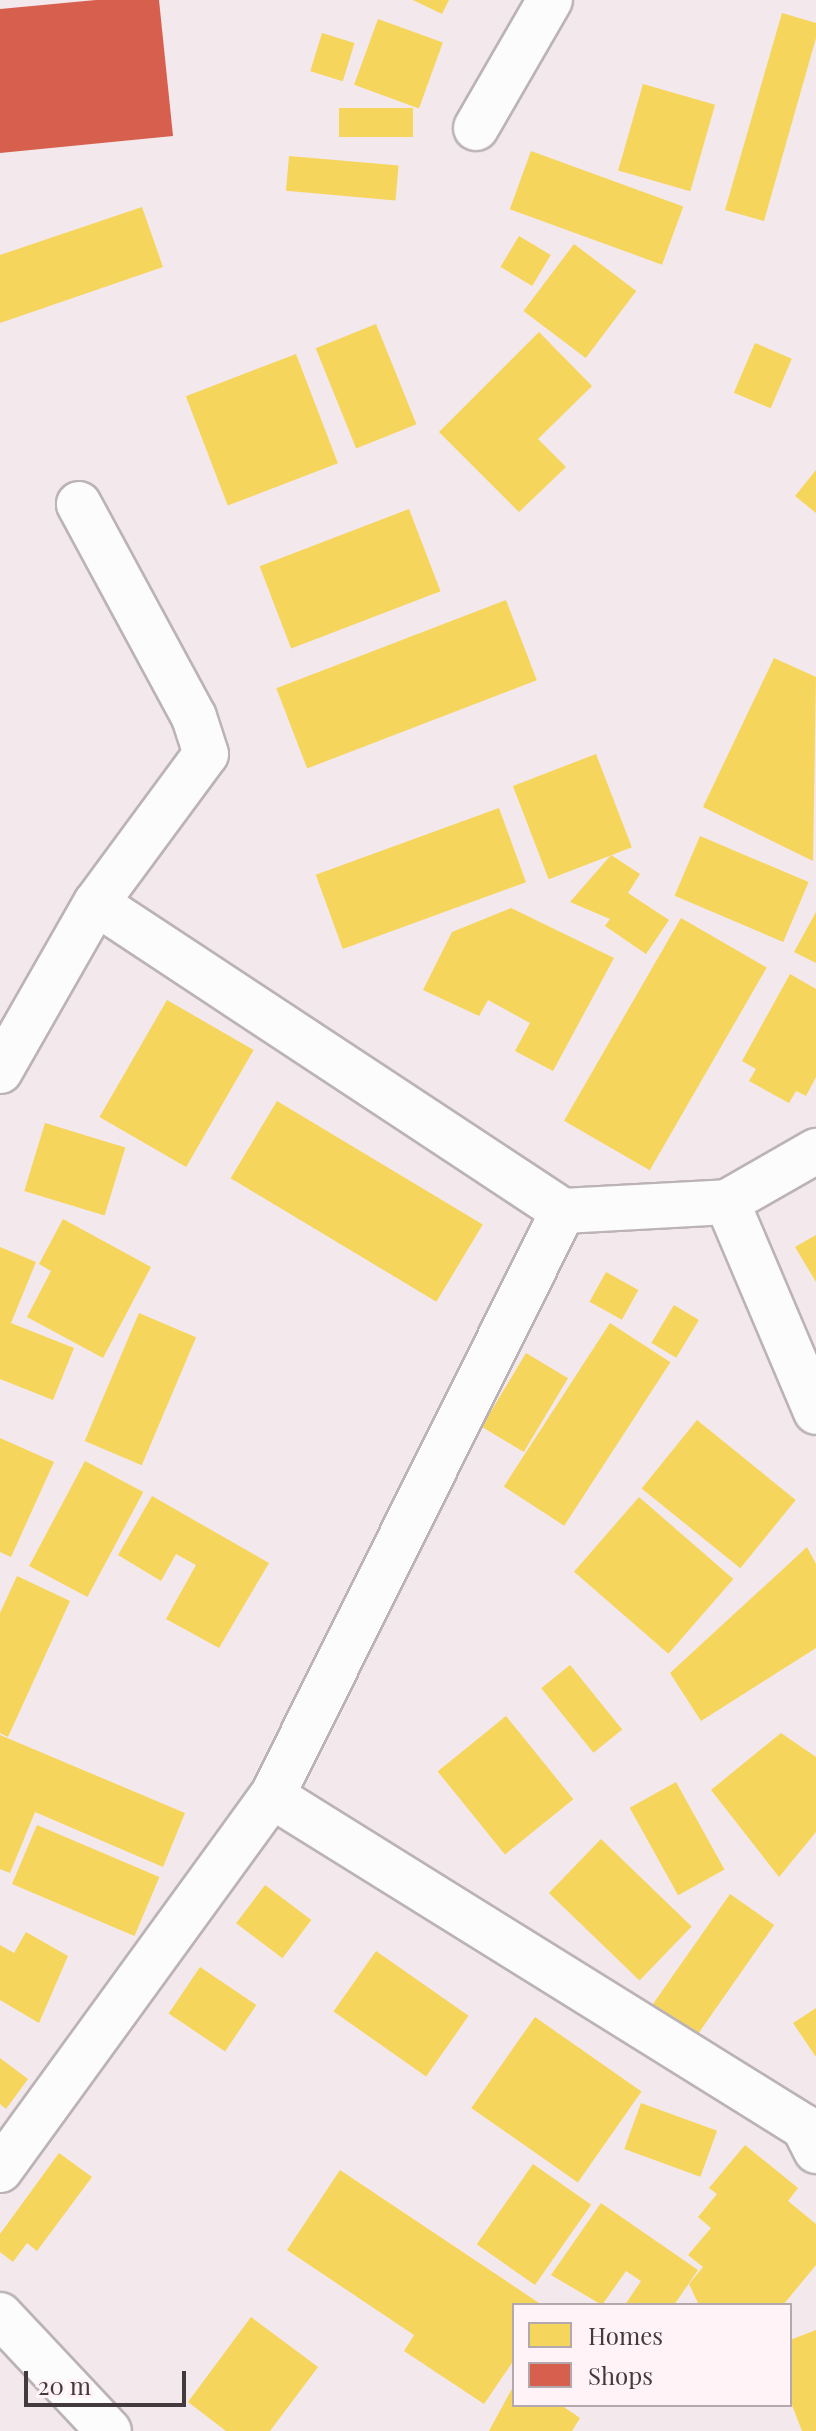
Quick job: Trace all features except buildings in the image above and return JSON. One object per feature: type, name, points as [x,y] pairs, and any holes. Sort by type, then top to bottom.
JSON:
[{"type":"street","points":[[476,128],[550,0]]},
{"type":"street","points":[[0,1071],[96,903],[206,754],[194,717],[79,504]]},
{"type":"street","points":[[96,903],[563,1211],[727,1202],[816,1151]]},
{"type":"street","points":[[727,1202],[816,1412]]},
{"type":"street","points":[[0,2170],[272,1796],[563,1211]]},
{"type":"street","points":[[272,1796],[804,2127],[816,2151]]},
{"type":"street","points":[[0,2315],[109,2431]]}]
